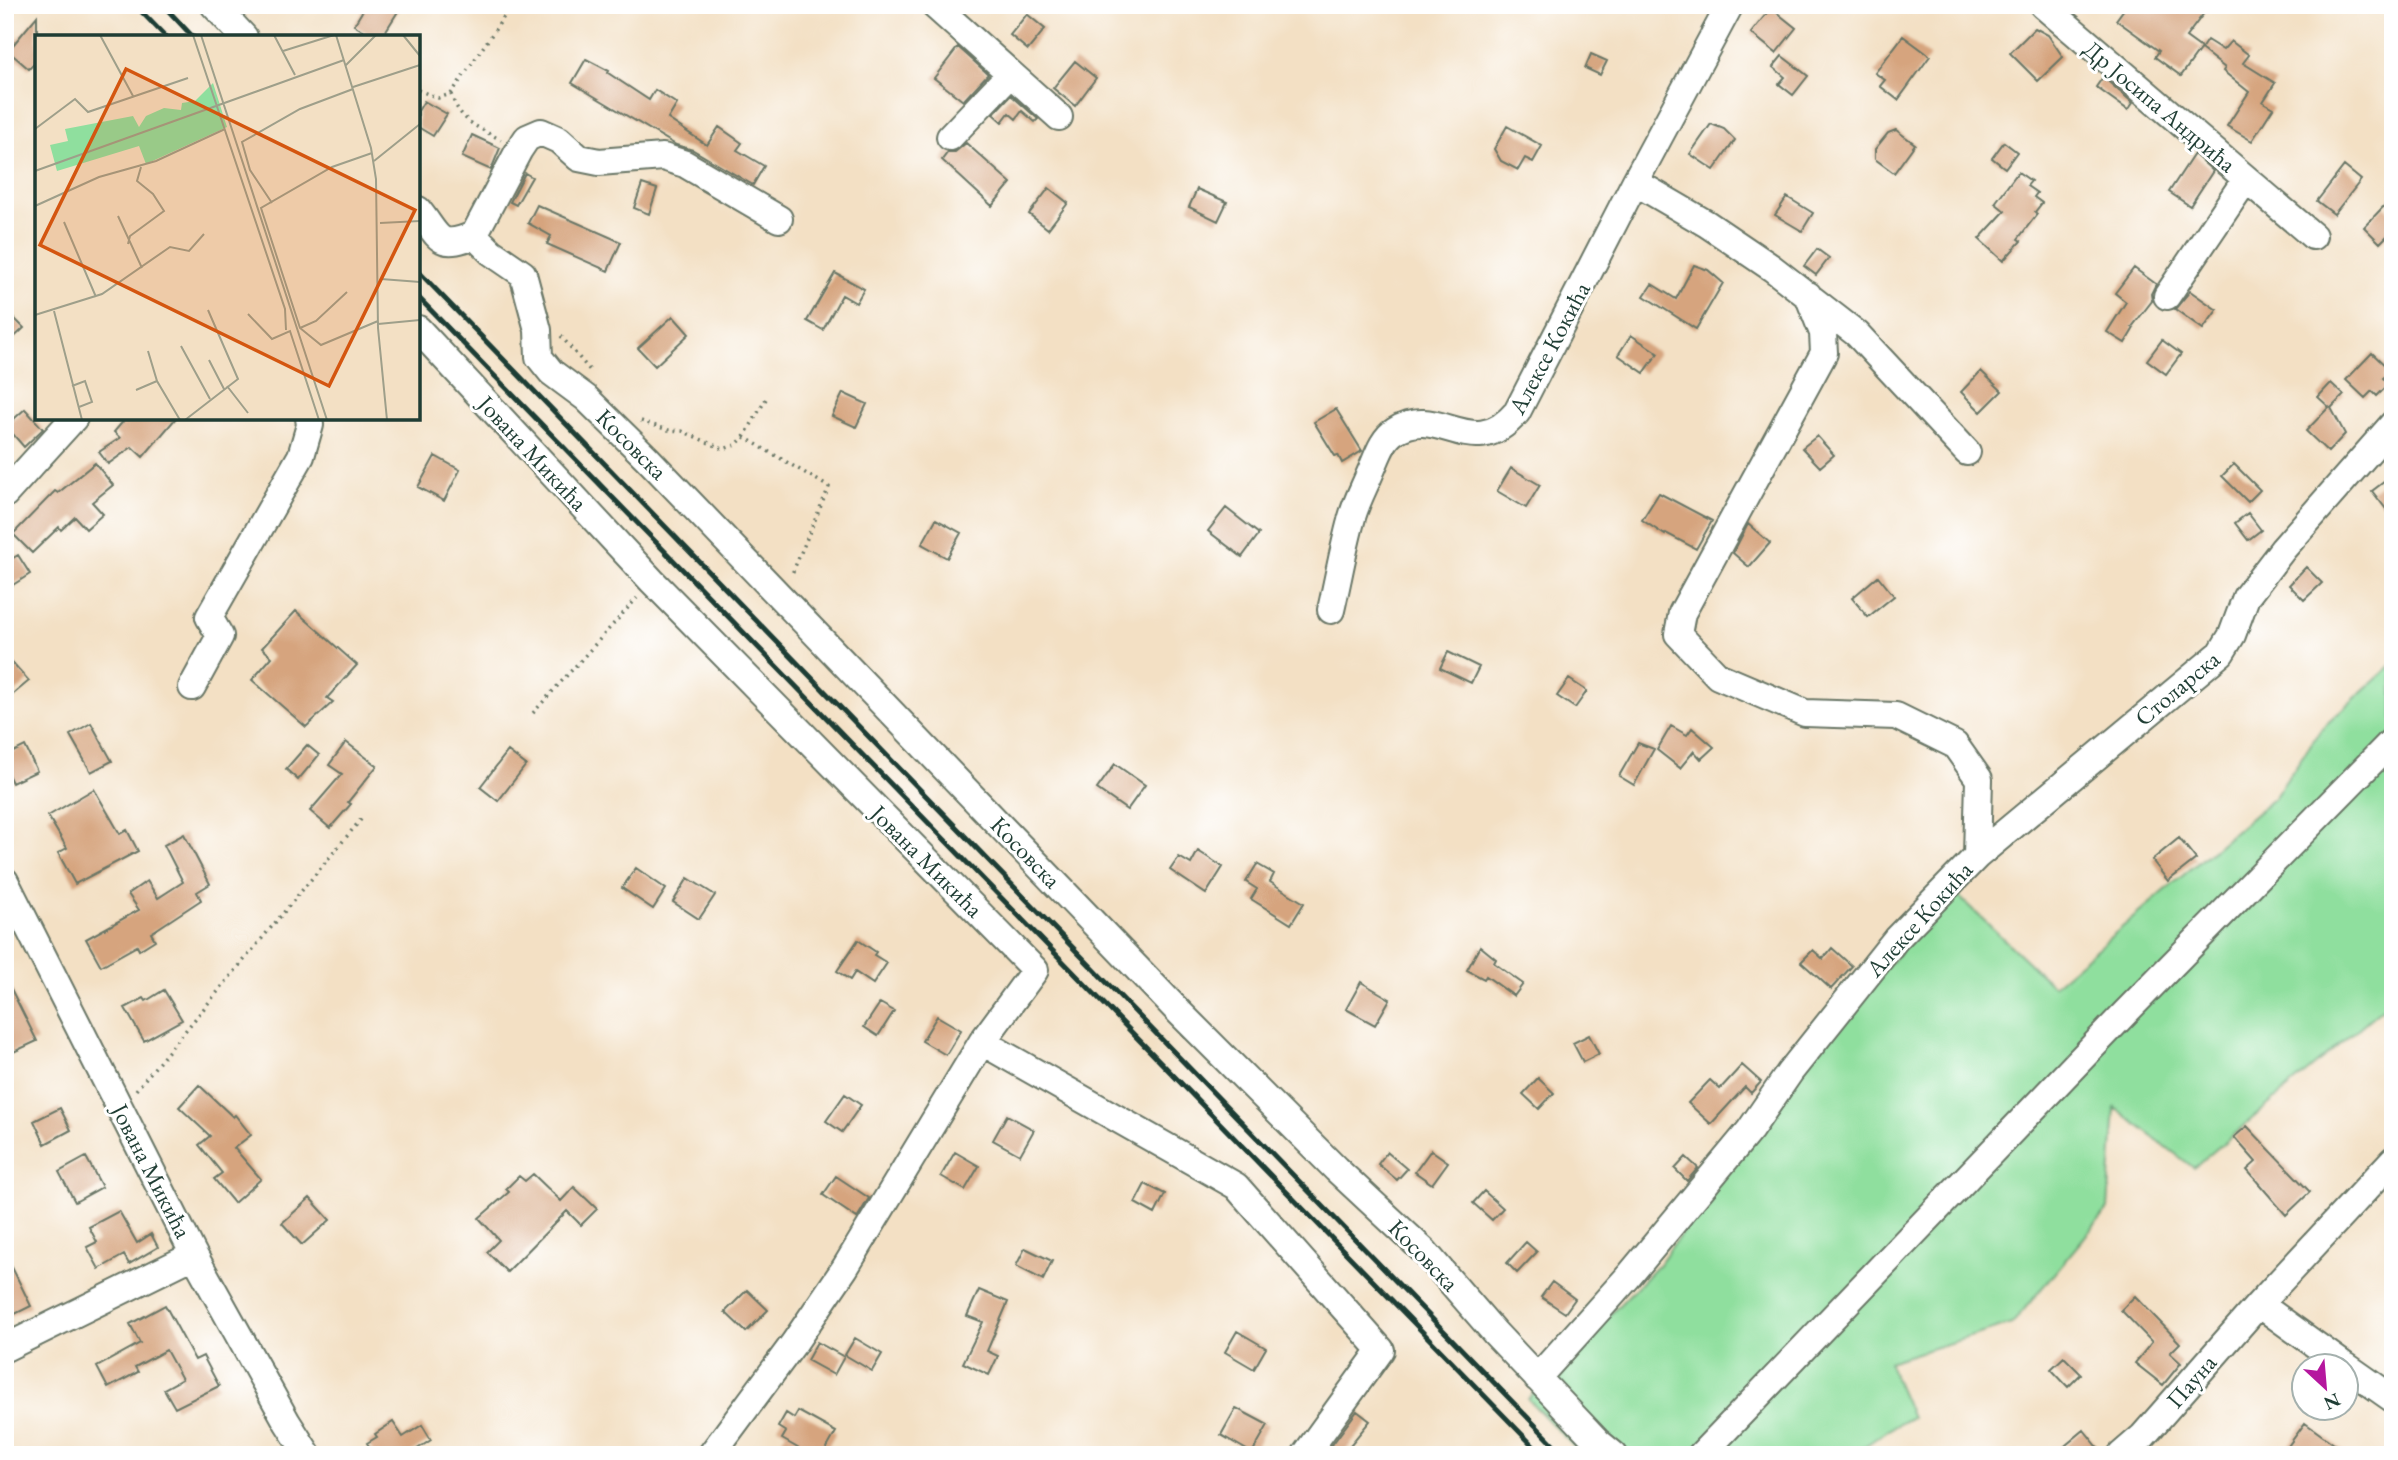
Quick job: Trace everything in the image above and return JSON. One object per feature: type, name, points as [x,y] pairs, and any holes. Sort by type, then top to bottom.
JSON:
[{"type":"street","points":[[214,5],[242,35]]},
{"type":"street","points":[[934,5],[1059,117]]},
{"type":"street","name":"Алексе Кокића","points":[[1331,610],[1351,518],[1381,448],[1393,432],[1411,423],[1432,423],[1468,433],[1487,434],[1505,426],[1517,412],[1730,5]]},
{"type":"street","name":"Др Јосипа Андрића","points":[[2043,5],[2313,236]]},
{"type":"street","points":[[950,137],[1010,74]]},
{"type":"street","points":[[420,213],[440,239],[454,243],[474,236],[519,150],[527,138],[541,132],[559,140],[579,159],[599,162],[663,157],[685,164],[779,219]]},
{"type":"street","name":"Др Јосипа Андрића","points":[[2167,296],[2246,179]]},
{"type":"street","points":[[1635,182],[1707,224],[1772,268],[1857,334],[1967,452]]},
{"type":"street","name":"Косовска","points":[[474,236],[491,252],[523,274],[538,330],[539,357],[551,372],[586,398],[603,415],[782,597],[1180,1013],[1425,1252],[1494,1333],[1598,1442],[1614,1455]]},
{"type":"street","name":"Алексе Кокића","points":[[1537,1378],[1628,1276],[1741,1141],[1790,1072],[1896,939],[1977,856],[1979,779],[1955,745],[1896,716],[1805,713],[1718,676],[1678,634],[1682,613],[1824,353],[1823,333],[1808,295]]},
{"type":"street","name":"Јована Микића","points":[[420,331],[652,581],[1035,970],[982,1042],[845,1268],[794,1343],[711,1455]]},
{"type":"street","points":[[5,494],[72,420]]},
{"type":"street","points":[[192,687],[220,636],[209,617],[301,456],[309,420]]},
{"type":"street","name":"Столарска","points":[[1977,856],[2221,653],[2232,635],[2246,597],[2283,550],[2393,424]]},
{"type":"street","points":[[1702,1455],[2134,1003],[2393,740]]},
{"type":"street","name":"Јована Микића","points":[[5,883],[194,1255],[308,1455]]},
{"type":"street","points":[[982,1042],[1236,1186],[1381,1350],[1305,1455]]},
{"type":"street","name":"Пауна","points":[[2121,1455],[2143,1436],[2259,1304],[2393,1160]]},
{"type":"street","points":[[5,1348],[194,1255]]},
{"type":"street","points":[[2259,1304],[2326,1352]]},
{"type":"street","points":[[2360,1376],[2393,1399]]},
{"type":"path","points":[[420,91],[438,98],[451,94],[512,5]]},
{"type":"path","points":[[451,94],[456,110],[466,120],[519,150]]},
{"type":"path","points":[[557,331],[593,374]]},
{"type":"path","points":[[629,417],[668,430],[682,431],[723,449],[736,445],[744,437],[766,399]]},
{"type":"path","points":[[744,437],[829,487],[782,597]]},
{"type":"path","points":[[533,713],[652,581]]},
{"type":"path","points":[[117,1102],[140,1088],[363,817]]},
{"type":"green space","points":[[2393,664],[2393,999],[2194,1168],[2115,1108],[2108,1209],[2012,1324],[1888,1362],[1912,1417],[1852,1455],[1582,1455],[1528,1399],[1659,1264],[1823,1040],[1953,891],[2053,986],[2274,798],[2322,728]]},
{"type":"building","points":[[366,5],[402,5],[383,35],[370,35],[354,25]]},
{"type":"building","points":[[2127,5],[2157,5],[2165,11],[2169,5],[2178,5],[2186,11],[2191,5],[2210,5],[2186,37],[2201,48],[2181,76],[2155,57],[2159,51],[2116,20]]},
{"type":"building","points":[[1771,8],[1796,28],[1776,53],[1751,33]]},
{"type":"building","points":[[1027,14],[1045,29],[1028,50],[1010,35]]},
{"type":"building","points":[[37,16],[35,62],[29,69],[8,51]]},
{"type":"building","points":[[2035,28],[2048,35],[2063,57],[2038,81],[2010,53]]},
{"type":"building","points":[[1903,36],[1930,56],[1898,100],[1880,86],[1885,80],[1875,73]]},
{"type":"building","points":[[2207,40],[2223,50],[2231,41],[2249,55],[2243,63],[2275,83],[2263,102],[2273,108],[2252,141],[2227,126],[2249,92],[2201,49]]},
{"type":"building","points":[[958,47],[988,74],[963,101],[934,78]]},
{"type":"building","points":[[1591,54],[1607,61],[1600,75],[1585,68]]},
{"type":"building","points":[[1782,56],[1808,76],[1793,95],[1779,84],[1785,77],[1773,67]]},
{"type":"building","points":[[586,59],[609,71],[608,73],[649,100],[655,90],[677,104],[668,119],[707,145],[719,127],[742,143],[737,150],[764,166],[753,185],[693,150],[676,145],[572,83]]},
{"type":"building","points":[[1075,61],[1096,78],[1075,106],[1053,88]]},
{"type":"building","points":[[2103,77],[2133,103],[2128,110],[2096,87]]},
{"type":"building","points":[[1011,95],[1038,119],[1035,122],[1022,111],[1016,119],[1009,113],[1002,122],[993,114]]},
{"type":"building","points":[[424,101],[447,114],[433,136],[420,128],[420,108]]},
{"type":"building","points":[[1711,124],[1724,129],[1735,140],[1714,170],[1690,154]]},
{"type":"building","points":[[1507,126],[1542,146],[1533,162],[1525,158],[1518,170],[1501,161],[1494,149]]},
{"type":"building","points":[[1896,130],[1915,144],[1894,173],[1875,159],[1875,149],[1888,133]]},
{"type":"building","points":[[472,135],[500,148],[491,170],[462,157]]},
{"type":"building","points":[[2004,142],[2017,152],[2005,168],[1992,158]]},
{"type":"building","points":[[966,143],[1011,183],[992,206],[942,160],[948,152],[955,152]]},
{"type":"building","points":[[2194,154],[2213,171],[2190,206],[2169,192]]},
{"type":"building","points":[[2344,166],[2361,180],[2334,214],[2317,201]]},
{"type":"building","points":[[2018,172],[2031,181],[2027,186],[2037,193],[2034,197],[2042,203],[2018,239],[2021,241],[2003,261],[1979,239],[2005,211],[1995,203]]},
{"type":"building","points":[[525,173],[532,177],[516,205],[510,202]]},
{"type":"building","points":[[642,184],[657,189],[649,214],[634,208]]},
{"type":"building","points":[[1049,188],[1068,203],[1048,229],[1029,214]]},
{"type":"building","points":[[1197,189],[1227,202],[1218,221],[1189,207]]},
{"type":"building","points":[[1787,197],[1813,213],[1802,231],[1775,215]]},
{"type":"building","points":[[537,205],[621,242],[608,271],[547,244],[551,236],[528,223]]},
{"type":"building","points":[[2384,206],[2393,214],[2393,230],[2380,243],[2364,227]]},
{"type":"building","points":[[1817,249],[1829,258],[1816,275],[1804,266]]},
{"type":"building","points":[[1694,265],[1708,270],[1723,283],[1696,329],[1644,296],[1652,284],[1676,299]]},
{"type":"building","points":[[2134,268],[2156,284],[2151,294],[2152,301],[2132,327],[2134,328],[2125,343],[2107,332],[2126,302],[2115,293]]},
{"type":"building","points":[[835,273],[864,289],[856,303],[842,295],[823,330],[807,321]]},
{"type":"building","points":[[2190,291],[2217,310],[2203,329],[2175,309]]},
{"type":"building","points":[[673,316],[689,334],[655,366],[638,348]]},
{"type":"building","points":[[13,317],[24,328],[5,346],[5,324]]},
{"type":"building","points":[[1631,335],[1658,353],[1644,373],[1618,355]]},
{"type":"building","points":[[2162,340],[2181,354],[2166,374],[2147,360]]},
{"type":"building","points":[[2372,353],[2391,371],[2383,378],[2389,384],[2377,396],[2372,391],[2365,398],[2346,380]]},
{"type":"building","points":[[1981,371],[2002,391],[1981,412],[1961,392]]},
{"type":"building","points":[[2331,383],[2344,395],[2331,408],[2345,434],[2328,452],[2306,431],[2329,407],[2318,397]]},
{"type":"building","points":[[843,393],[867,404],[856,427],[832,416]]},
{"type":"building","points":[[25,409],[43,429],[24,447],[6,426]]},
{"type":"building","points":[[1336,409],[1362,451],[1342,463],[1314,422]]},
{"type":"building","points":[[124,420],[174,420],[143,457],[132,447],[108,464],[99,452],[120,438],[114,432]]},
{"type":"building","points":[[1817,436],[1834,455],[1820,467],[1802,448]]},
{"type":"building","points":[[435,456],[460,470],[444,501],[418,487]]},
{"type":"building","points":[[95,463],[113,485],[92,502],[103,514],[86,529],[75,517],[61,530],[59,527],[32,553],[13,534],[55,491],[58,493]]},
{"type":"building","points":[[2234,464],[2260,490],[2248,502],[2222,476]]},
{"type":"building","points":[[1511,468],[1540,485],[1526,508],[1497,491]]},
{"type":"building","points":[[2393,475],[2393,518],[2372,491]]},
{"type":"building","points":[[1659,493],[1712,521],[1696,549],[1666,533],[1665,535],[1642,520]]},
{"type":"building","points":[[1226,508],[1259,534],[1242,557],[1208,531]]},
{"type":"building","points":[[2248,513],[2261,530],[2248,540],[2235,523]]},
{"type":"building","points":[[936,519],[961,533],[947,558],[922,544]]},
{"type":"building","points":[[1748,524],[1770,543],[1749,567],[1733,553]]},
{"type":"building","points":[[18,555],[30,574],[5,590],[5,563]]},
{"type":"building","points":[[2306,567],[2322,583],[2304,600],[2289,585]]},
{"type":"building","points":[[1878,576],[1894,596],[1868,617],[1852,598]]},
{"type":"building","points":[[296,611],[357,665],[327,698],[333,702],[306,727],[252,680],[272,657],[262,648]]},
{"type":"building","points":[[1448,652],[1479,667],[1471,683],[1440,668]]},
{"type":"building","points":[[5,654],[29,681],[5,701]]},
{"type":"building","points":[[1569,679],[1587,691],[1575,708],[1557,696]]},
{"type":"building","points":[[91,723],[112,761],[91,772],[70,735]]},
{"type":"building","points":[[1671,726],[1687,735],[1692,728],[1714,747],[1701,759],[1694,751],[1680,768],[1657,750]]},
{"type":"building","points":[[346,742],[377,766],[348,802],[351,804],[330,828],[310,811],[342,774],[329,765]]},
{"type":"building","points":[[1638,743],[1654,749],[1634,785],[1619,776]]},
{"type":"building","points":[[307,745],[319,755],[298,780],[286,769]]},
{"type":"building","points":[[25,746],[37,771],[12,783],[5,768],[5,756]]},
{"type":"building","points":[[508,751],[526,765],[498,801],[480,787]]},
{"type":"building","points":[[1115,764],[1145,785],[1127,810],[1097,789]]},
{"type":"building","points":[[94,789],[120,834],[127,830],[138,851],[75,884],[58,853],[67,848],[48,816]]},
{"type":"building","points":[[184,834],[210,884],[197,892],[201,900],[151,933],[155,940],[139,950],[137,946],[101,966],[86,939],[139,910],[128,894],[147,881],[158,898],[183,882],[164,845]]},
{"type":"building","points":[[2179,838],[2196,859],[2168,881],[2152,860]]},
{"type":"building","points":[[1198,851],[1223,867],[1206,894],[1170,870],[1179,857],[1191,864]]},
{"type":"building","points":[[1257,864],[1274,874],[1270,882],[1304,903],[1291,924],[1251,899],[1257,889],[1246,882]]},
{"type":"building","points":[[636,868],[666,889],[653,909],[622,888]]},
{"type":"building","points":[[688,878],[715,895],[699,919],[673,902]]},
{"type":"building","points":[[858,940],[887,963],[873,984],[855,972],[850,980],[837,971]]},
{"type":"building","points":[[1480,946],[1496,959],[1494,963],[1523,984],[1514,996],[1486,976],[1484,979],[1467,970]]},
{"type":"building","points":[[1832,948],[1852,966],[1831,989],[1801,962],[1813,950],[1823,959]]},
{"type":"building","points":[[5,977],[37,1041],[5,1056]]},
{"type":"building","points":[[1361,982],[1390,999],[1375,1025],[1346,1009]]},
{"type":"building","points":[[164,990],[182,1020],[144,1041],[125,1008],[144,998],[146,1001]]},
{"type":"building","points":[[880,1003],[894,1011],[878,1036],[864,1027]]},
{"type":"building","points":[[937,1016],[961,1030],[946,1055],[922,1041]]},
{"type":"building","points":[[1589,1035],[1599,1054],[1583,1062],[1573,1043]]},
{"type":"building","points":[[1742,1065],[1761,1082],[1751,1093],[1745,1087],[1711,1124],[1688,1103],[1710,1080],[1720,1089]]},
{"type":"building","points":[[1538,1078],[1554,1093],[1539,1109],[1523,1094]]},
{"type":"building","points":[[199,1085],[233,1117],[235,1115],[251,1135],[234,1148],[261,1179],[234,1203],[214,1179],[222,1173],[199,1145],[210,1136],[179,1107]]},
{"type":"building","points":[[845,1094],[861,1105],[842,1132],[826,1121]]},
{"type":"building","points":[[60,1108],[71,1130],[45,1144],[34,1121]]},
{"type":"building","points":[[1007,1115],[1034,1130],[1020,1155],[993,1140]]},
{"type":"building","points":[[2247,1126],[2310,1192],[2286,1215],[2247,1170],[2256,1162],[2234,1137]]},
{"type":"building","points":[[1431,1150],[1448,1162],[1432,1184],[1415,1172]]},
{"type":"building","points":[[955,1152],[979,1166],[965,1190],[941,1176]]},
{"type":"building","points":[[1387,1152],[1407,1169],[1397,1180],[1378,1164]]},
{"type":"building","points":[[86,1157],[102,1187],[75,1202],[59,1172]]},
{"type":"building","points":[[1686,1157],[1698,1168],[1687,1181],[1675,1169]]},
{"type":"building","points":[[533,1174],[561,1201],[574,1187],[597,1209],[581,1225],[567,1211],[507,1272],[487,1252],[499,1240],[479,1218],[509,1192],[506,1189],[519,1176],[525,1181]]},
{"type":"building","points":[[836,1176],[869,1198],[857,1218],[823,1195]]},
{"type":"building","points":[[1145,1184],[1165,1194],[1155,1214],[1135,1203]]},
{"type":"building","points":[[1484,1191],[1503,1208],[1492,1220],[1473,1203]]},
{"type":"building","points":[[310,1198],[330,1220],[302,1245],[282,1223]]},
{"type":"building","points":[[119,1211],[137,1243],[151,1234],[158,1247],[129,1264],[124,1255],[99,1269],[87,1247],[97,1242],[89,1227]]},
{"type":"building","points":[[1526,1242],[1537,1252],[1517,1273],[1507,1263]]},
{"type":"building","points":[[1025,1248],[1052,1261],[1043,1280],[1016,1266]]},
{"type":"building","points":[[5,1253],[31,1306],[5,1319]]},
{"type":"building","points":[[1552,1282],[1575,1299],[1565,1313],[1541,1297]]},
{"type":"building","points":[[747,1290],[768,1310],[746,1332],[725,1312]]},
{"type":"building","points":[[979,1290],[1008,1302],[987,1351],[998,1356],[989,1375],[963,1363],[983,1322],[967,1316]]},
{"type":"building","points":[[2135,1296],[2180,1343],[2170,1353],[2181,1363],[2163,1385],[2135,1363],[2152,1342],[2121,1310]]},
{"type":"building","points":[[165,1305],[195,1360],[203,1356],[219,1386],[175,1408],[164,1389],[182,1379],[166,1350],[135,1367],[138,1372],[108,1388],[97,1367],[140,1343],[130,1324]]},
{"type":"building","points":[[1237,1331],[1266,1348],[1254,1369],[1225,1352]]},
{"type":"building","points":[[855,1338],[882,1354],[872,1371],[845,1355]]},
{"type":"building","points":[[817,1342],[844,1357],[834,1375],[807,1360]]},
{"type":"building","points":[[2064,1357],[2081,1374],[2068,1387],[2051,1369]]},
{"type":"building","points":[[1236,1408],[1268,1425],[1252,1453],[1221,1435]]},
{"type":"building","points":[[798,1411],[836,1432],[823,1455],[810,1455],[782,1439],[786,1432],[778,1427],[786,1413],[794,1418]]},
{"type":"building","points":[[1357,1411],[1370,1421],[1342,1455],[1328,1455],[1326,1453]]},
{"type":"building","points":[[393,1422],[403,1437],[422,1425],[431,1440],[408,1455],[375,1455],[367,1443]]},
{"type":"building","points":[[2305,1423],[2349,1455],[2295,1455],[2286,1449]]},
{"type":"building","points":[[2084,1430],[2104,1455],[2054,1455]]},
{"type":"railway","points":[[135,5],[164,35]]},
{"type":"railway","points":[[163,5],[191,35]]},
{"type":"railway","points":[[420,273],[1564,1455]]},
{"type":"railway","points":[[420,299],[1542,1455]]}]
